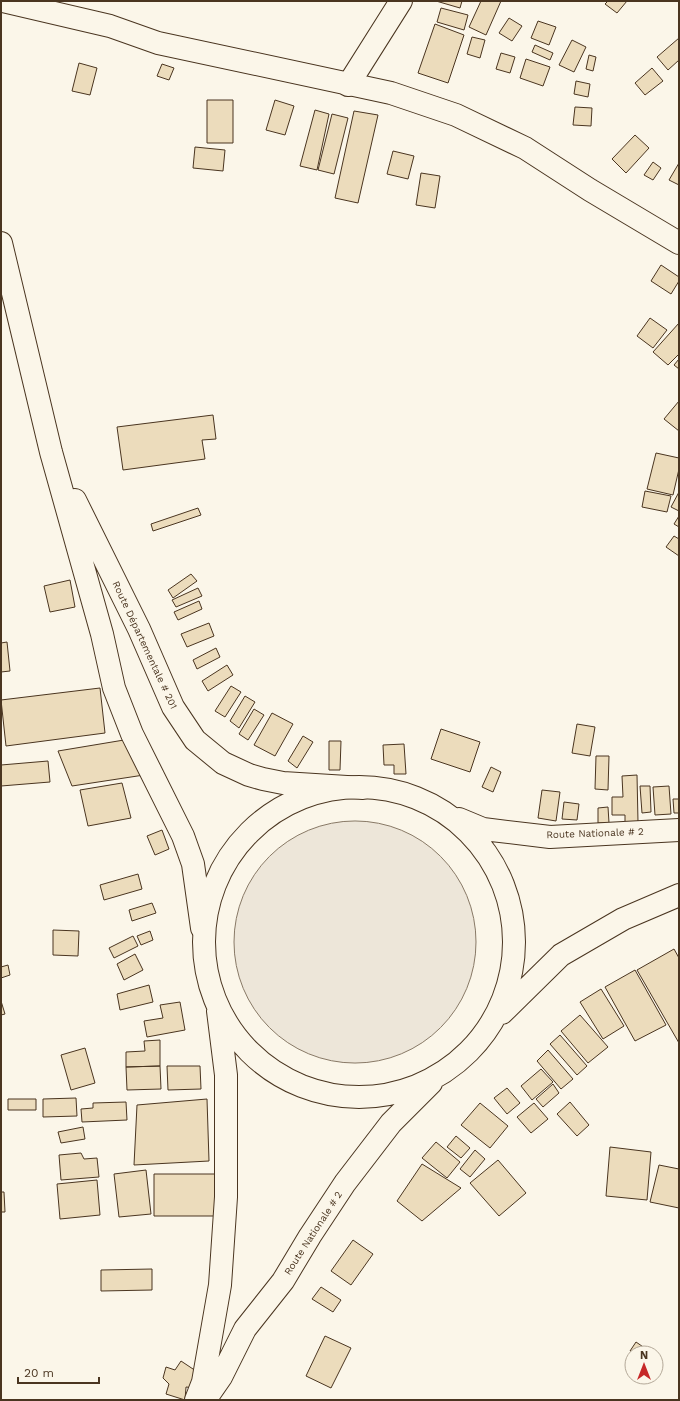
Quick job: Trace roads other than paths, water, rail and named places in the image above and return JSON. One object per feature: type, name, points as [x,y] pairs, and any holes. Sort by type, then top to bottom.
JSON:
[{"type":"main road","points":[[3,1],[110,26],[158,43],[348,85],[391,93],[456,115],[525,148],[590,190],[679,243]]},
{"type":"main road","points":[[348,85],[401,1]]},
{"type":"main road","name":"Route Départementale # 201","points":[[1,243],[51,452],[102,634],[114,688],[132,734],[183,836],[193,864],[207,970],[218,1010]]},
{"type":"main road","name":"Route Départementale # 201","points":[[51,452],[139,629],[173,707],[195,740],[223,763],[249,775],[283,782],[363,788]]},
{"type":"main road","points":[[202,928],[211,893],[225,863],[245,837],[270,816],[298,800],[330,790],[363,788],[404,794],[442,812],[473,837],[496,869],[510,906],[515,945],[509,984],[494,1021]]},
{"type":"main road","name":"Route Nationale # 2","points":[[442,812],[483,829],[550,836],[679,830]]},
{"type":"main road","points":[[218,1010],[249,1053],[290,1082],[338,1097],[389,1095],[436,1077],[469,1053],[494,1021],[561,955],[623,919],[679,895]]},
{"type":"main road","points":[[196,1400],[203,1382],[220,1285],[226,1196],[226,1075],[218,1010]]},
{"type":"main road","name":"Route Nationale # 2","points":[[205,1400],[221,1377],[245,1329],[283,1281],[310,1236],[345,1184],[391,1123],[436,1077]]}]
